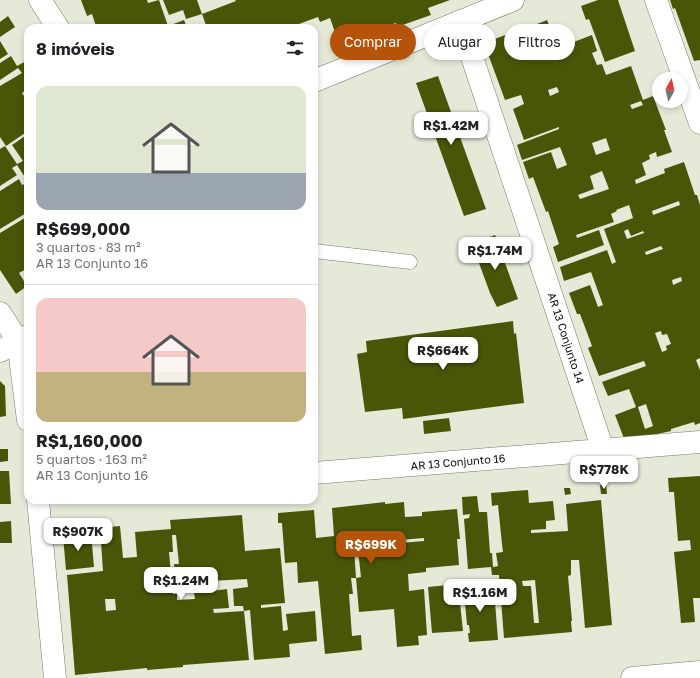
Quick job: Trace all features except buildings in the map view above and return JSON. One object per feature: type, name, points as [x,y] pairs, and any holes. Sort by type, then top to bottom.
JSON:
[{"type":"street","points":[[40,0],[55,24]]},
{"type":"street","points":[[318,79],[513,0]]},
{"type":"street","points":[[656,0],[695,93],[700,123]]},
{"type":"street","name":"AR 13 Conjunto 14","points":[[460,22],[603,450]]},
{"type":"street","points":[[0,313],[15,343],[24,396]]},
{"type":"street","name":"AR 13 Conjunto 16","points":[[318,473],[700,442]]},
{"type":"street","points":[[38,504],[55,678]]},
{"type":"street","points":[[632,678],[700,672]]},
{"type":"lane","points":[[318,251],[410,262]]}]
